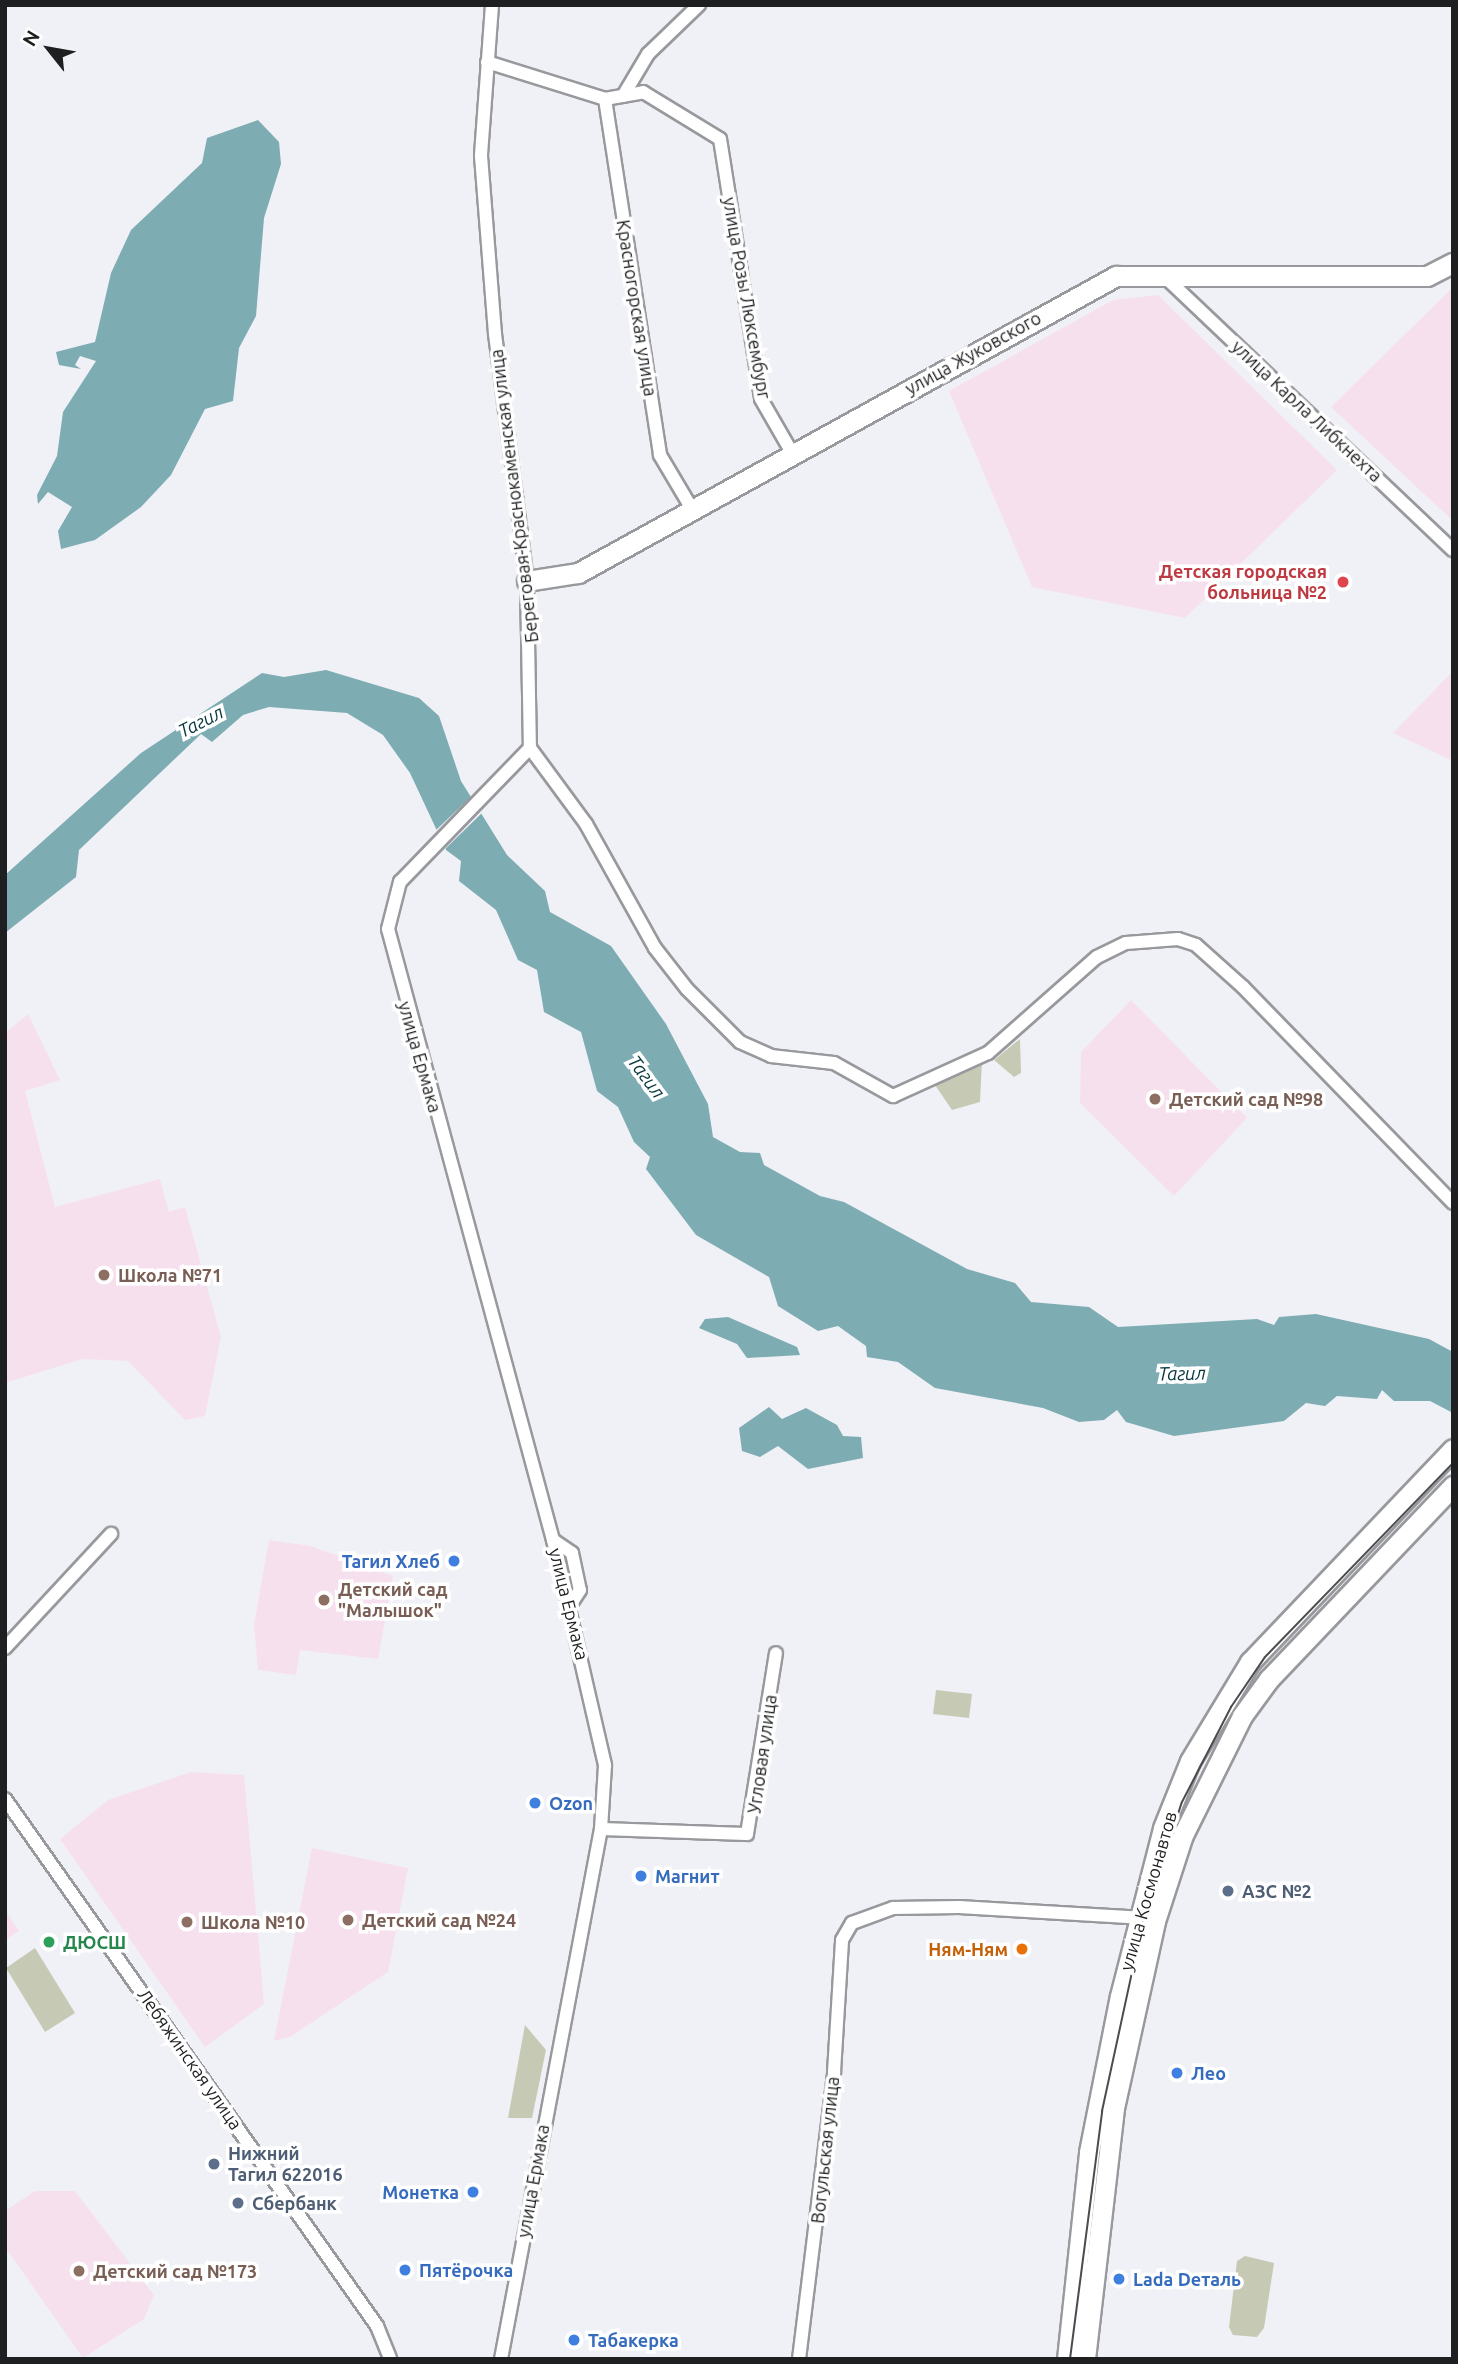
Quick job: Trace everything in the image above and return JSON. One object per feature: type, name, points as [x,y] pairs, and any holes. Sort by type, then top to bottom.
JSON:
[{"type":"main road","name":"улица Жуковского","points":[[527,581],[578,573],[1098,282],[1161,273],[1427,276],[1453,263]]},
{"type":"main road","name":"улица Космонавтов","points":[[1085,2359],[1108,2144],[1163,1828],[1221,1702],[1276,1631],[1453,1449]]},
{"type":"main road","name":"улица Космонавтов","points":[[1067,2359],[1089,2152],[1147,1919],[1183,1835],[1242,1716],[1297,1643],[1453,1486]]},
{"type":"street","name":"Береговая-Краснокаменская улица","points":[[492,5],[481,156],[486,246],[527,581],[530,748]]},
{"type":"street","points":[[487,62],[605,99],[623,96],[648,54],[699,5]]},
{"type":"street","name":"улица Розы Люксембург","points":[[623,96],[643,92],[720,139],[761,399],[791,452]]},
{"type":"street","name":"Красногорская улица","points":[[605,99],[660,455],[692,509]]},
{"type":"street","name":"улица Карла Либкнехта","points":[[1161,273],[1453,550]]},
{"type":"street","points":[[530,748],[586,824],[655,948],[740,1042],[771,1056],[834,1063],[893,1096],[988,1053],[1097,957],[1126,943],[1178,939],[1196,945],[1243,986],[1453,1203]]},
{"type":"street","name":"улица Ермака","points":[[502,2359],[601,1829],[603,1741],[553,1540],[393,959],[391,901],[413,866],[503,780],[530,748]]},
{"type":"street","points":[[5,1648],[111,1534]]},
{"type":"street","name":"Угловая улица","points":[[601,1829],[747,1834],[776,1653]]},
{"type":"street","name":"Лебяжинская улица","points":[[5,1799],[377,2326],[390,2359]]},
{"type":"street","name":"Вогульская улица","points":[[799,2359],[834,2072],[842,1940],[852,1923],[893,1908],[1147,1919]]},
{"type":"shaded area","points":[[1453,287],[1453,521],[1331,407]]},
{"type":"shaded area","points":[[1158,295],[1337,470],[1185,618],[1032,587],[949,391],[1113,300]]},
{"type":"shaded area","points":[[1453,671],[1453,761],[1393,733]]},
{"type":"shaded area","name":"Детский сад №98","points":[[1131,1000],[1247,1118],[1174,1196],[1080,1103],[1081,1052]]},
{"type":"shaded area","name":"Школа №71","points":[[28,1014],[60,1080],[25,1091],[55,1207],[160,1179],[169,1212],[185,1207],[221,1337],[205,1416],[185,1420],[128,1361],[82,1359],[5,1383],[5,1033]]},
{"type":"shaded area","name":"Детский сад \"Малышок\"","points":[[269,1540],[311,1546],[393,1576],[378,1659],[300,1650],[296,1675],[258,1670],[254,1625]]},
{"type":"shaded area","name":"Школа №10","points":[[191,1772],[244,1775],[264,2004],[205,2047],[60,1839],[108,1800]]},
{"type":"shaded area","name":"Детский сад №24","points":[[312,1848],[408,1868],[388,1972],[290,2037],[274,2041]]},
{"type":"shaded area","points":[[5,1910],[19,1931],[5,1940]]},
{"type":"shaded area","name":"Детский сад №173","points":[[35,2191],[75,2191],[154,2295],[144,2319],[83,2358],[5,2247],[5,2211]]},
{"type":"green space","points":[[1020,1039],[1021,1073],[1014,1077],[994,1060]]},
{"type":"green space","points":[[982,1061],[980,1102],[952,1110],[935,1085]]},
{"type":"green space","points":[[936,1690],[972,1694],[969,1718],[933,1714]]},
{"type":"green space","points":[[35,1948],[75,2013],[45,2032],[6,1968]]},
{"type":"green space","points":[[525,2025],[546,2050],[532,2118],[508,2118]]},
{"type":"green space","points":[[1245,2256],[1274,2263],[1264,2328],[1257,2337],[1233,2335],[1229,2327],[1237,2261]]},
{"type":"water","points":[[258,120],[279,142],[281,164],[264,218],[256,316],[239,348],[233,401],[205,409],[171,475],[141,507],[95,540],[61,549],[58,531],[72,507],[48,492],[38,504],[37,495],[57,456],[63,412],[96,361],[80,356],[75,365],[81,369],[59,365],[56,352],[95,342],[111,273],[131,230],[202,163],[207,138]]},
{"type":"water","name":"Тагил","points":[[326,670],[419,698],[439,716],[461,781],[507,855],[545,891],[550,912],[611,946],[666,1024],[708,1104],[713,1137],[740,1152],[760,1153],[764,1165],[820,1196],[844,1202],[967,1269],[1015,1283],[1031,1302],[1089,1307],[1118,1327],[1257,1319],[1274,1325],[1279,1317],[1316,1314],[1429,1339],[1453,1352],[1453,1413],[1430,1401],[1394,1401],[1382,1390],[1377,1399],[1337,1396],[1325,1406],[1306,1403],[1284,1421],[1174,1436],[1126,1422],[1117,1410],[1104,1420],[1079,1422],[1043,1408],[935,1388],[898,1362],[867,1357],[866,1346],[838,1326],[818,1331],[778,1306],[769,1277],[696,1235],[646,1169],[650,1157],[634,1142],[618,1107],[597,1091],[581,1032],[544,1012],[537,970],[518,960],[496,910],[459,881],[461,861],[446,850],[410,773],[383,735],[347,713],[269,707],[243,715],[212,742],[201,734],[79,850],[76,877],[5,933],[5,875],[141,753],[262,673],[284,677]]},
{"type":"water","points":[[728,1317],[797,1347],[800,1355],[747,1358],[737,1344],[699,1328],[705,1319]]},
{"type":"water","points":[[769,1407],[782,1419],[806,1408],[837,1425],[843,1436],[861,1437],[863,1458],[808,1469],[778,1446],[760,1457],[742,1451],[739,1428]]},
{"type":"pier","points":[[474,794],[485,810],[442,852],[433,833]]},
{"type":"tram line","points":[[1070,2359],[1102,2111],[1143,1921],[1182,1802],[1231,1707],[1265,1657],[1453,1463]]},
{"type":"place","name":"Детская городская больница №2","points":[[1343,582]]},
{"type":"place","name":"Детский сад №98","points":[[1155,1099]]},
{"type":"place","name":"Школа №71","points":[[104,1275]]},
{"type":"place","name":"Тагил Хлеб","points":[[454,1561]]},
{"type":"place","name":"Детский сад \"Малышок\"","points":[[324,1600]]},
{"type":"place","name":"Ozon","points":[[535,1803]]},
{"type":"place","name":"Магнит","points":[[641,1876]]},
{"type":"place","name":"АЗС №2","points":[[1228,1891]]},
{"type":"place","name":"Детский сад №24","points":[[348,1920]]},
{"type":"place","name":"Школа №10","points":[[187,1922]]},
{"type":"place","name":"ДЮСШ","points":[[49,1942]]},
{"type":"place","name":"Ням-Ням","points":[[1022,1949]]},
{"type":"place","name":"Лео","points":[[1177,2073]]},
{"type":"place","name":"Нижний Тагил 622016","points":[[214,2164]]},
{"type":"place","name":"Монетка","points":[[473,2192]]},
{"type":"place","name":"Сбербанк","points":[[238,2203]]},
{"type":"place","name":"Пятёрочка","points":[[405,2270]]},
{"type":"place","name":"Детский сад №173","points":[[79,2271]]},
{"type":"place","name":"Lada Dеталь","points":[[1119,2279]]},
{"type":"place","name":"Табакерка","points":[[574,2340]]}]
